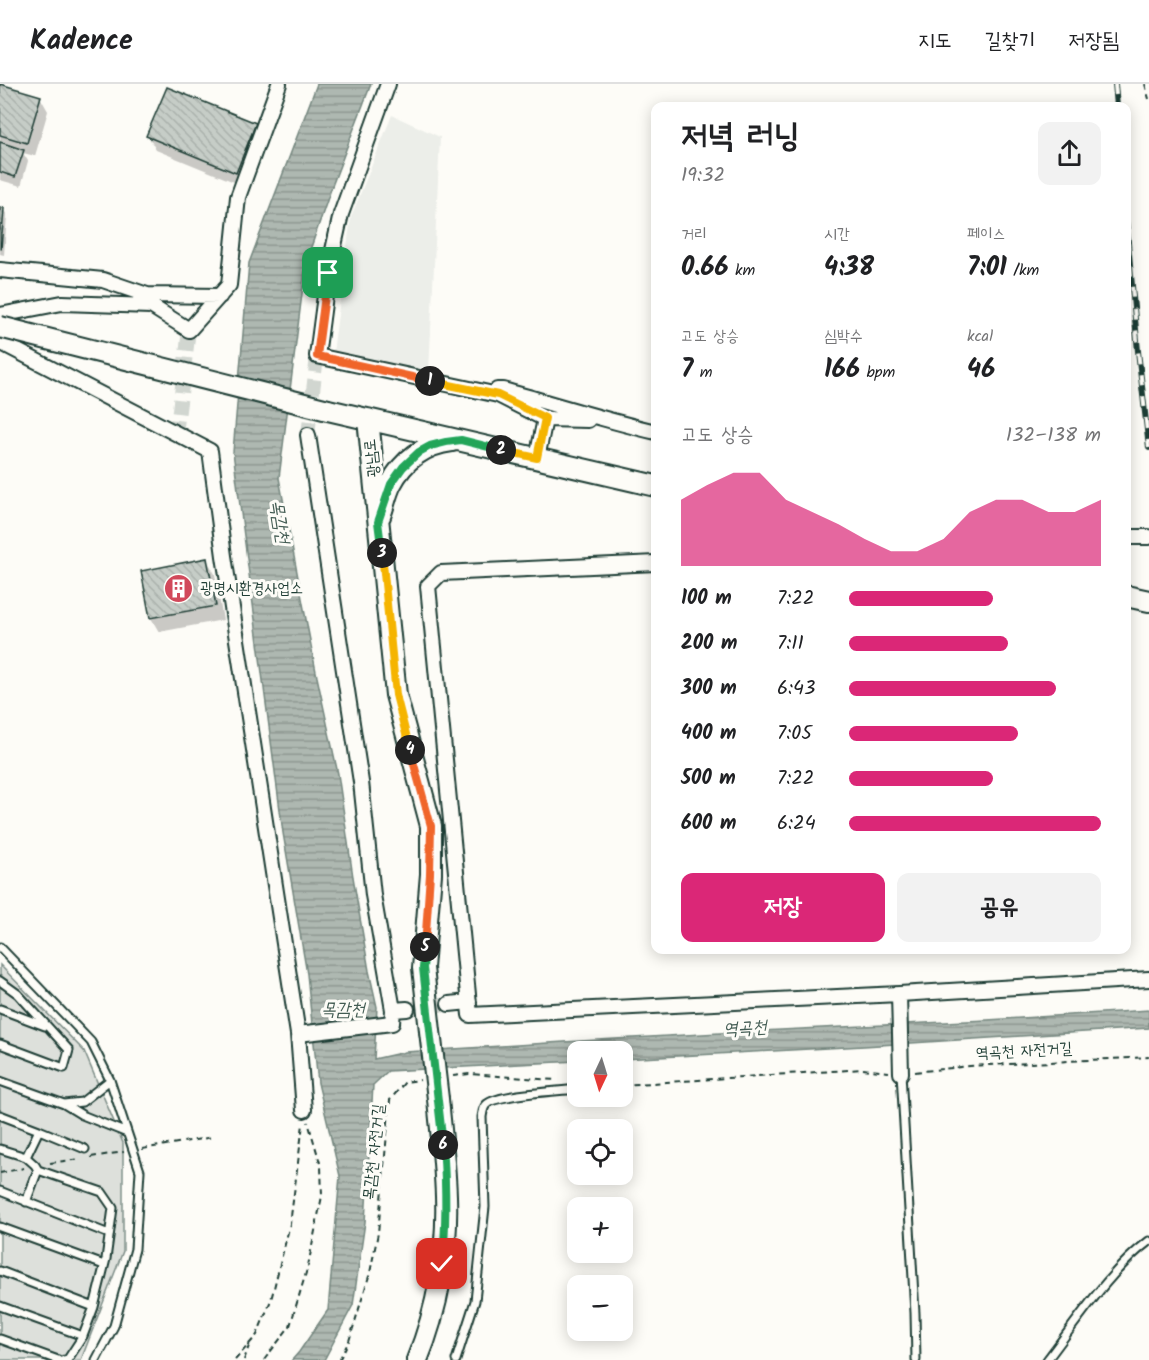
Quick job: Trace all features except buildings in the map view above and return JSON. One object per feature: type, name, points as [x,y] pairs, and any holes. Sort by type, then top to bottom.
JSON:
[{"type":"street","points":[[0,315],[62,303],[151,306],[189,330],[229,285],[238,197],[279,84]]},
{"type":"street","points":[[388,84],[341,214],[328,273],[317,356],[498,395],[545,418],[608,421]]},
{"type":"street","points":[[0,270],[102,280],[147,295],[220,296]]},
{"type":"street","points":[[132,306],[147,295]]},
{"type":"street","points":[[0,327],[368,420],[651,485]]},
{"type":"street","points":[[0,342],[210,451],[224,556],[298,1034],[304,1110]]},
{"type":"street","points":[[471,390],[503,390],[608,421],[651,431]]},
{"type":"street","points":[[537,458],[545,418]]},
{"type":"street","name":"광남로","points":[[368,420],[396,695],[431,826],[423,968],[438,1099],[446,1197],[445,1243],[434,1306],[417,1360]]},
{"type":"street","points":[[298,1034],[398,1014],[373,895],[361,782],[308,435]]},
{"type":"street","points":[[378,522],[391,484],[408,462],[430,446],[461,440]]},
{"type":"street","points":[[1131,537],[1149,537]]},
{"type":"street","points":[[651,563],[441,573],[428,586],[470,1015],[1149,979]]},
{"type":"street","points":[[1131,597],[1149,602]]},
{"type":"street","points":[[899,994],[901,1073]]},
{"type":"street","points":[[449,1004],[469,1002]]},
{"type":"lane","points":[[0,946],[91,1042],[110,1080],[140,1171],[135,1249],[114,1326],[96,1360]]},
{"type":"lane","points":[[0,981],[18,994],[69,1050],[64,1068],[0,1044]]},
{"type":"lane","points":[[0,1009],[48,1027]]},
{"type":"lane","points":[[901,1073],[916,1360]]},
{"type":"lane","points":[[64,1104],[82,1102],[110,1080]]},
{"type":"lane","points":[[0,1081],[64,1104],[82,1115],[127,1133]]},
{"type":"lane","points":[[456,1360],[475,1302],[485,1207],[483,1109],[488,1102],[500,1098],[567,1090]]},
{"type":"lane","points":[[0,1115],[85,1149]]},
{"type":"lane","points":[[27,1157],[39,1130]]},
{"type":"lane","points":[[0,1149],[27,1157],[37,1168],[102,1192],[113,1208],[104,1265],[94,1307],[83,1336],[68,1359],[64,1360]]},
{"type":"lane","points":[[26,1202],[37,1168]]},
{"type":"lane","points":[[0,1191],[109,1234]]},
{"type":"lane","points":[[0,1227],[104,1265]]},
{"type":"lane","points":[[1047,1360],[1117,1269],[1149,1241]]},
{"type":"lane","points":[[0,1271],[94,1307]]},
{"type":"lane","points":[[0,1306],[83,1336]]},
{"type":"lane","points":[[0,1339],[58,1360]]},
{"type":"path","points":[[1145,84],[1149,99]]},
{"type":"path","name":"역곡천 자전거길","points":[[633,1084],[863,1069],[901,1073],[970,1066],[1149,1057]]},
{"type":"path","points":[[447,1076],[468,1074],[556,1080]]},
{"type":"path","name":"목감천 자전거길","points":[[339,1360],[349,1341],[370,1274],[378,1233],[390,1100],[405,1082],[426,1079]]},
{"type":"path","points":[[236,1360],[257,1335],[271,1300],[290,1224],[304,1110]]},
{"type":"path","points":[[264,1360],[290,1326],[308,1266],[322,1196],[321,1166],[304,1110]]},
{"type":"path","points":[[0,1173],[213,1137]]},
{"type":"path","points":[[244,1360],[251,1341]]},
{"type":"shaded area","points":[[392,115],[440,137],[429,372],[333,352],[351,217]]},
{"type":"shaded area","points":[[0,965],[84,1051],[123,1143],[123,1251],[81,1360],[0,1360]]},
{"type":"water","name":"목감천","points":[[317,84],[371,84],[306,262],[279,478],[338,774],[353,877],[377,1007],[374,1059],[405,1052],[567,1042],[567,1062],[388,1071],[373,1085],[365,1222],[353,1305],[324,1360],[292,1360],[328,1310],[340,1176],[318,1083],[307,974],[283,833],[233,452],[249,263]]},
{"type":"water","name":"목감천","points":[[1149,1010],[1149,1028],[633,1058],[633,1041],[587,1041]]},
{"type":"tunnel","points":[[176,434],[189,330]]},
{"type":"tunnel","points":[[308,435],[317,356]]},
{"type":"tunnel","points":[[407,1009],[449,1004]]},
{"type":"railway","points":[[1115,84],[1117,102]]},
{"type":"railway","points":[[1131,275],[1149,448]]},
{"type":"place","name":"광명시환경사업소","points":[[179,588]]},
{"type":"route","points":[[328,273],[317,356],[498,395],[545,418],[537,458],[461,440],[430,446],[419,452],[403,467],[391,484],[378,522],[396,695],[431,826],[423,968],[445,1171],[446,1219],[442,1264]]},
{"type":"water label","name":"역곡천","points":[[745,1029]]}]
